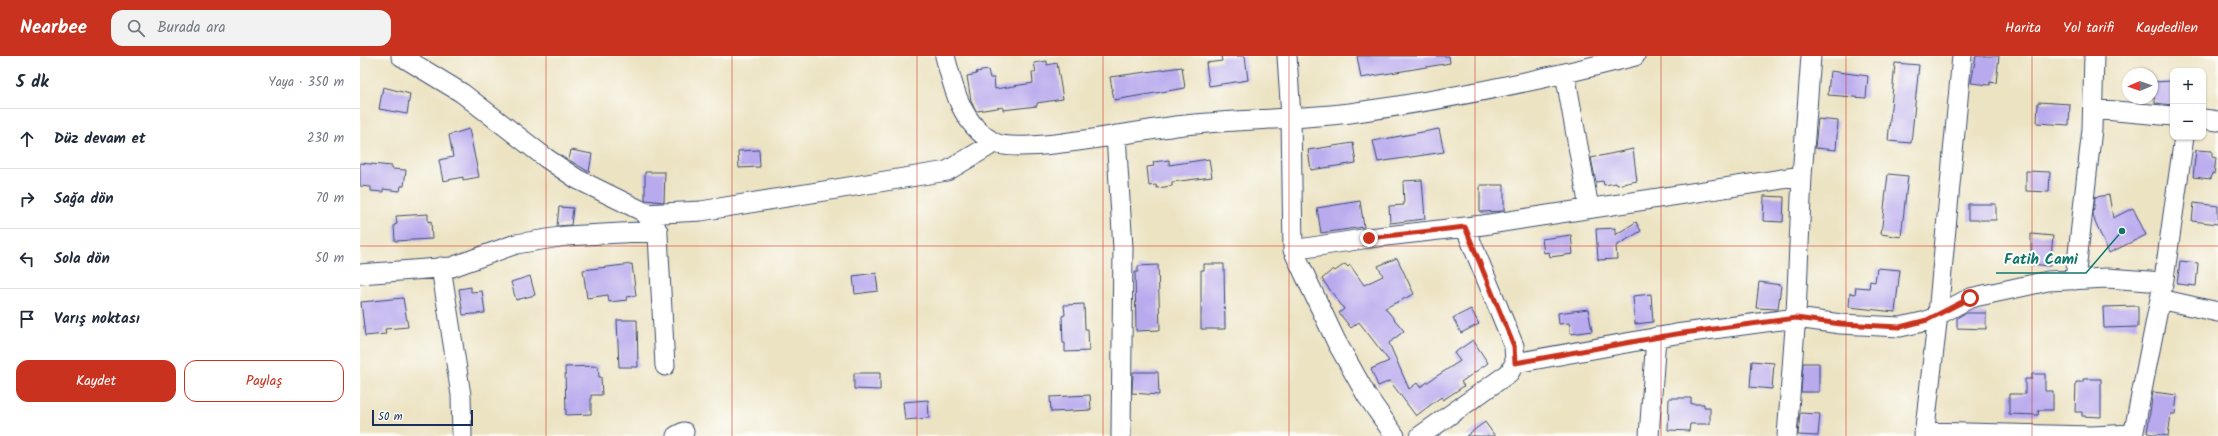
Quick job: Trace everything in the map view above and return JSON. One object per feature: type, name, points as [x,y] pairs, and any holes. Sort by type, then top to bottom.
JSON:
[{"type":"street","points":[[945,56],[956,99],[970,123],[994,143]]},
{"type":"street","points":[[1287,56],[1291,117],[1293,250],[1336,341],[1367,396],[1395,436]]},
{"type":"street","points":[[644,214],[701,211],[947,171],[994,143],[1033,146],[1177,126],[1347,113],[1434,101],[1565,73],[1635,56]]},
{"type":"street","points":[[1787,436],[1796,318],[1802,176],[1811,56]]},
{"type":"street","points":[[1962,56],[1938,314],[1924,434],[2133,435],[2162,291],[2184,140]]},
{"type":"street","points":[[2075,280],[2093,110],[2094,56]]},
{"type":"street","points":[[405,57],[462,93],[546,158],[571,175],[644,214],[654,221],[658,231],[663,288],[665,366]]},
{"type":"street","points":[[1565,73],[1589,208]]},
{"type":"street","points":[[2093,110],[2170,116]]},
{"type":"street","points":[[2206,119],[2218,121]]},
{"type":"street","points":[[1116,135],[1123,248],[1121,436]]},
{"type":"street","points":[[1293,250],[1369,238],[1465,227],[1802,176]]},
{"type":"street","points":[[1420,436],[1509,372],[1515,363],[1514,346],[1465,227]]},
{"type":"street","points":[[360,274],[452,267],[516,244],[566,236],[658,231]]},
{"type":"street","points":[[441,268],[461,395],[462,436]]},
{"type":"street","points":[[1515,363],[1656,337],[1796,318],[1841,324],[1900,327],[1927,320],[1970,298],[2048,281],[2107,278],[2162,291],[2218,312]]},
{"type":"street","points":[[1648,436],[1656,337]]},
{"type":"building","points":[[1221,56],[1245,56],[1248,80],[1209,86],[1206,63],[1222,61]]},
{"type":"building","points":[[1357,56],[1449,56],[1450,63],[1361,78]]},
{"type":"building","points":[[1976,56],[1999,56],[1996,83],[1990,82],[1990,85],[1971,83]]},
{"type":"building","points":[[1047,61],[1047,65],[1057,63],[1063,99],[1037,103],[1037,106],[1003,110],[1003,107],[977,111],[975,110],[971,101],[967,76],[977,74],[976,72],[988,70],[990,78],[994,78],[995,89],[1033,83],[1032,72],[1036,72],[1034,63]]},
{"type":"building","points":[[1895,63],[1919,65],[1911,143],[1888,141]]},
{"type":"building","points":[[1182,67],[1185,88],[1114,100],[1110,77]]},
{"type":"building","points":[[1830,71],[1868,76],[1866,98],[1828,95]]},
{"type":"building","points":[[2170,81],[2170,105],[2158,103],[2158,82]]},
{"type":"building","points":[[383,87],[410,94],[407,114],[379,109]]},
{"type":"building","points":[[2038,102],[2070,104],[2069,125],[2037,123]]},
{"type":"building","points":[[1818,119],[1838,121],[1836,150],[1815,148]]},
{"type":"building","points":[[469,129],[479,177],[463,180],[463,177],[443,181],[439,160],[453,157],[449,135]]},
{"type":"building","points":[[1439,129],[1444,152],[1378,162],[1373,141]]},
{"type":"building","points":[[1353,143],[1356,163],[1311,170],[1308,150]]},
{"type":"building","points":[[1633,149],[1637,181],[1617,185],[1616,183],[1604,185],[1603,181],[1596,182],[1591,158]]},
{"type":"building","points":[[571,150],[592,154],[589,172],[569,160]]},
{"type":"building","points":[[759,150],[760,167],[739,168],[738,151]]},
{"type":"building","points":[[2196,150],[2212,151],[2212,157],[2216,158],[2214,174],[2212,173],[2211,179],[2193,177]]},
{"type":"building","points":[[1209,159],[1212,177],[1172,182],[1172,186],[1157,188],[1156,185],[1149,186],[1147,167],[1154,166],[1153,162],[1169,160],[1169,165]]},
{"type":"building","points":[[360,163],[392,166],[392,169],[406,170],[404,186],[401,186],[400,191],[383,189],[383,192],[371,191],[371,187],[360,186]]},
{"type":"building","points":[[2026,171],[2050,172],[2049,192],[2026,191]]},
{"type":"building","points":[[645,172],[665,172],[664,202],[645,200]]},
{"type":"building","points":[[1888,174],[1908,176],[1901,237],[1881,234]]},
{"type":"building","points":[[1422,180],[1425,219],[1390,223],[1389,206],[1404,205],[1403,181]]},
{"type":"building","points":[[1480,185],[1504,185],[1504,211],[1480,212]]},
{"type":"building","points":[[2109,195],[2113,218],[2133,208],[2146,235],[2109,253],[2093,214],[2095,197]]},
{"type":"building","points":[[1764,196],[1784,197],[1783,222],[1763,221]]},
{"type":"building","points":[[1360,201],[1364,227],[1321,233],[1317,208]]},
{"type":"building","points":[[2194,203],[2218,206],[2218,224],[2192,221]]},
{"type":"building","points":[[1968,204],[1996,204],[1996,220],[1968,220]]},
{"type":"building","points":[[559,207],[573,208],[571,225],[557,226]]},
{"type":"building","points":[[428,214],[428,222],[431,221],[432,239],[395,241],[394,225],[397,224],[396,216]]},
{"type":"building","points":[[1636,222],[1641,231],[1616,246],[1617,259],[1598,260],[1596,229],[1615,228],[1615,235]]},
{"type":"building","points":[[2031,234],[2053,236],[2050,266],[2031,264]]},
{"type":"building","points":[[1571,235],[1573,254],[1550,257],[1549,252],[1544,253],[1542,239]]},
{"type":"building","points":[[1397,258],[1414,294],[1385,308],[1404,331],[1389,343],[1409,389],[1417,383],[1420,387],[1460,361],[1454,353],[1473,340],[1488,363],[1461,382],[1464,386],[1443,400],[1441,397],[1416,416],[1390,381],[1378,386],[1371,369],[1389,361],[1359,322],[1351,328],[1339,313],[1344,309],[1322,279],[1333,269],[1335,271],[1345,264],[1348,267],[1350,265],[1364,285],[1383,276],[1378,266]]},
{"type":"building","points":[[2180,261],[2198,263],[2196,286],[2177,284]]},
{"type":"building","points":[[632,264],[636,296],[626,297],[627,300],[609,302],[608,295],[587,298],[583,270]]},
{"type":"building","points":[[1204,264],[1224,264],[1225,329],[1201,329],[1201,270],[1204,270]]},
{"type":"building","points":[[1158,265],[1160,330],[1136,331],[1135,272],[1138,272],[1138,266]]},
{"type":"building","points":[[1877,268],[1900,270],[1895,312],[1849,307],[1850,293],[1855,294],[1856,287],[1869,288],[1870,281],[1875,282]]},
{"type":"building","points":[[876,273],[878,291],[855,294],[853,276]]},
{"type":"building","points":[[530,276],[535,295],[516,300],[511,282]]},
{"type":"building","points":[[1759,282],[1781,285],[1778,309],[1756,308]]},
{"type":"building","points":[[471,287],[471,292],[482,291],[485,313],[463,315],[459,289]]},
{"type":"building","points":[[1651,294],[1653,322],[1635,324],[1633,296]]},
{"type":"building","points":[[403,298],[408,327],[385,329],[386,334],[365,336],[361,302]]},
{"type":"building","points":[[1084,304],[1085,329],[1088,329],[1089,351],[1065,352],[1065,343],[1063,343],[1062,316],[1065,315],[1064,305]]},
{"type":"building","points":[[2138,306],[2138,327],[2104,328],[2103,307]]},
{"type":"building","points":[[1471,309],[1479,324],[1461,333],[1453,318]]},
{"type":"building","points":[[1588,309],[1592,331],[1571,334],[1569,323],[1559,324],[1558,313]]},
{"type":"building","points":[[1965,313],[1986,313],[1986,329],[1957,328],[1957,318]]},
{"type":"building","points":[[617,320],[637,320],[638,367],[619,367]]},
{"type":"building","points":[[1752,361],[1774,363],[1772,389],[1750,387]]},
{"type":"building","points":[[1803,363],[1819,363],[1819,392],[1801,392]]},
{"type":"building","points":[[598,366],[599,377],[601,377],[602,395],[591,395],[591,414],[566,415],[565,367]]},
{"type":"building","points":[[1133,372],[1158,372],[1159,395],[1132,393]]},
{"type":"building","points":[[854,373],[880,373],[880,390],[854,389]]},
{"type":"building","points":[[2032,374],[2045,374],[2045,391],[2053,391],[2053,410],[2039,410],[2038,415],[2009,414],[2009,394],[2025,394],[2025,379],[2032,379]]},
{"type":"building","points":[[2083,379],[2101,379],[2101,417],[2082,416],[2082,412],[2075,412],[2076,382],[2083,382]]},
{"type":"building","points":[[2153,392],[2177,395],[2175,414],[2171,414],[2168,436],[2147,433]]},
{"type":"building","points":[[1090,395],[1091,410],[1051,412],[1050,397]]},
{"type":"building","points":[[1669,398],[1691,398],[1691,404],[1704,404],[1704,407],[1710,407],[1710,424],[1690,424],[1689,431],[1668,430]]},
{"type":"building","points":[[928,400],[929,418],[905,420],[903,402]]},
{"type":"building","points":[[1800,413],[1820,414],[1818,436],[1798,435]]},
{"type":"building","points":[[1485,422],[1495,436],[1466,436]]},
{"type":"place","name":"Fatih Cami","points":[[2122,231]]},
{"type":"route","points":[[1369,238],[1465,227],[1514,346],[1515,363],[1676,334],[1796,318],[1841,324],[1900,327],[1927,320],[1970,298]]}]
